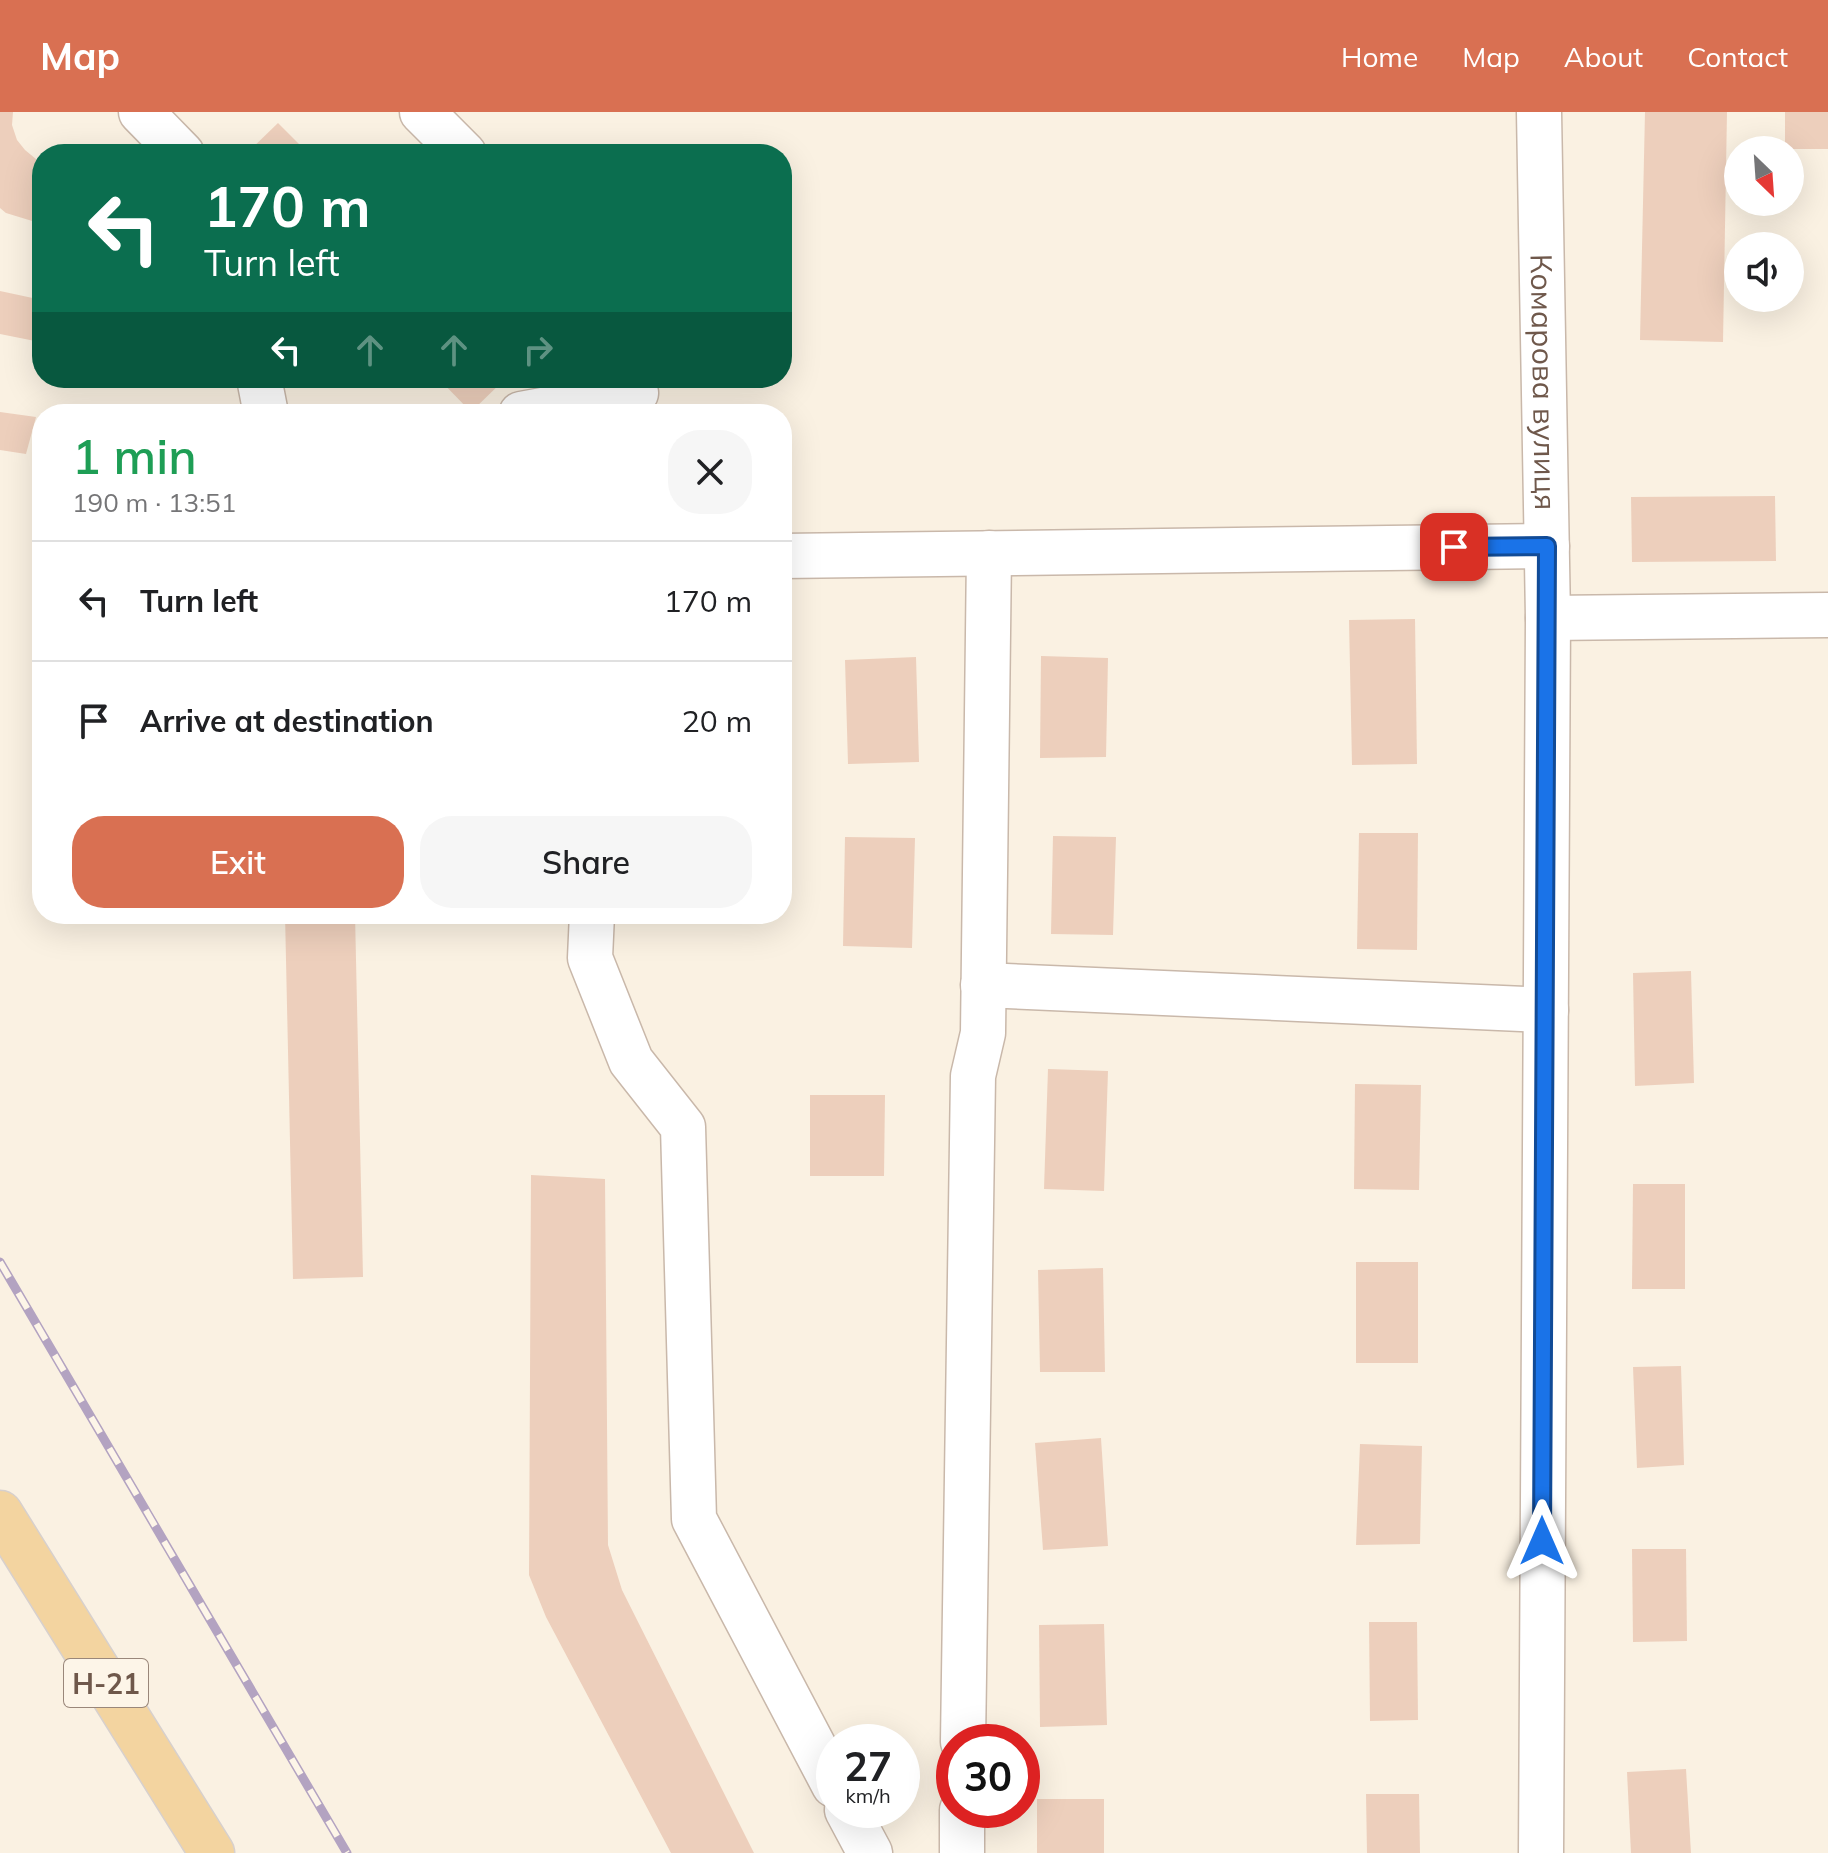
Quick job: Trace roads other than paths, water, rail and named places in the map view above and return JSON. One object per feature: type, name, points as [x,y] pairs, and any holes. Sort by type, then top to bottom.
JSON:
[{"type":"main road","name":"Н-21","points":[[0,1513],[212,1853]]},
{"type":"street","points":[[141,112],[172,144]]},
{"type":"street","points":[[422,112],[454,144]]},
{"type":"street","name":"Комарова вулиця","points":[[1539,112],[1548,618],[1541,1853]]},
{"type":"street","points":[[582,404],[637,395]]},
{"type":"street","points":[[792,556],[1547,546]]},
{"type":"street","points":[[963,1724],[973,1076],[983,1033],[989,553]]},
{"type":"street","points":[[1548,618],[1828,615]]},
{"type":"street","points":[[592,924],[590,958],[631,1061],[683,1127],[694,1519],[816,1751]]},
{"type":"street","points":[[983,985],[1546,1010]]},
{"type":"street","points":[[857,1828],[870,1853]]},
{"type":"street","points":[[962,1828],[962,1853]]},
{"type":"railway","points":[[0,1262],[347,1853]]}]
